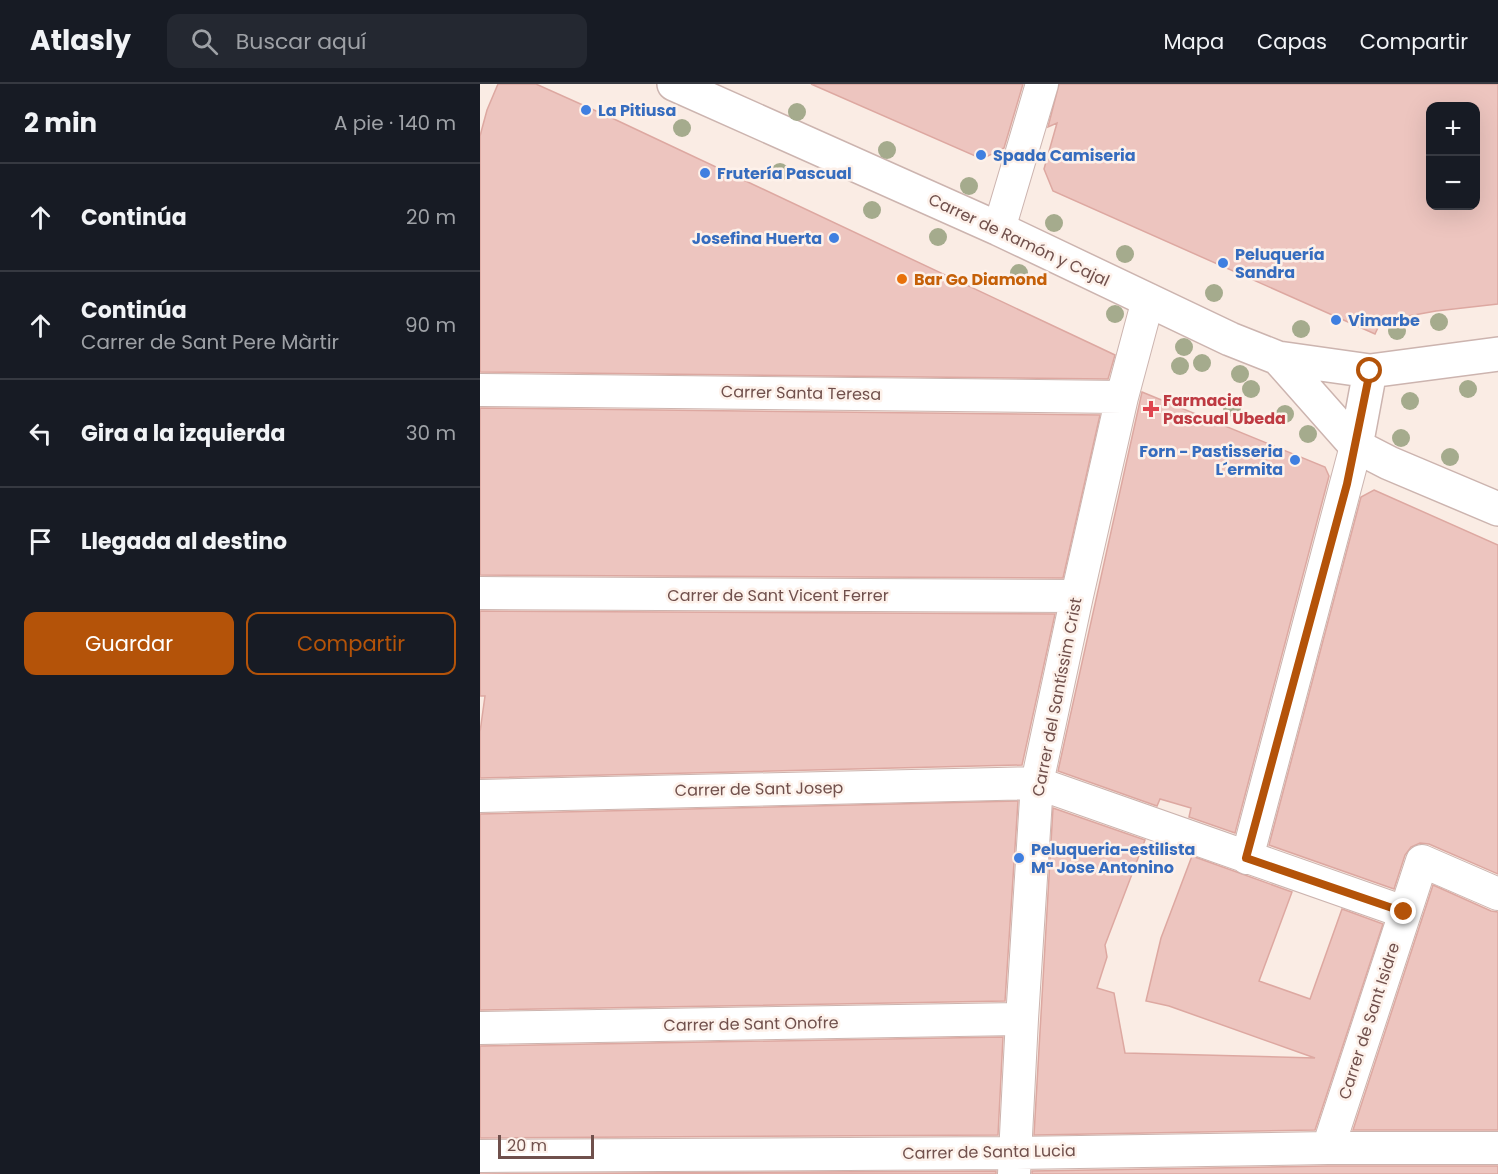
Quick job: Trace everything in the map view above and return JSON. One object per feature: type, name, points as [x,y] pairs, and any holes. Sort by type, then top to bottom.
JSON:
[{"type":"street","name":"Carrer de Ramón y Cajal","points":[[674,84],[999,229],[1230,339],[1278,358],[1370,371],[1498,354]]},
{"type":"street","points":[[999,229],[1042,84]]},
{"type":"street","name":"Carrer del Santíssim Crist","points":[[1015,1163],[1037,783],[1122,397],[1148,300]]},
{"type":"street","points":[[1278,358],[1356,446],[1389,463],[1498,509]]},
{"type":"street","points":[[1246,858],[1356,446],[1370,371]]},
{"type":"street","name":"Carrer Santa Teresa","points":[[480,390],[1122,397]]},
{"type":"street","name":"Carrer de Sant Vicent Ferrer","points":[[480,594],[1077,596]]},
{"type":"street","points":[[1037,783],[1404,912]]},
{"type":"street","name":"Carrer de Sant Josep","points":[[480,796],[1037,783]]},
{"type":"street","name":"Carrer de Sant Isidre","points":[[1328,1148],[1422,861],[1498,894]]},
{"type":"street","name":"Carrer de Sant Onofre","points":[[480,1028],[1022,1019]]},
{"type":"street","name":"Carrer de Santa Lucia","points":[[480,1156],[1015,1163],[1328,1148],[1498,1148]]},
{"type":"building","points":[[498,84],[536,84],[1115,355],[1108,379],[480,372],[480,136],[487,110]]},
{"type":"building","points":[[811,84],[1023,84],[1004,148],[982,159]]},
{"type":"building","points":[[1059,84],[1498,84],[1498,304],[1436,311],[1381,321],[1375,334],[1053,191],[1044,169],[1057,123],[1048,127]]},
{"type":"building","points":[[1142,392],[1325,467],[1329,476],[1235,833],[1189,817],[1191,808],[1160,799],[1157,806],[1058,771]]},
{"type":"building","points":[[480,408],[1100,415],[1063,578],[480,575]]},
{"type":"building","points":[[1374,490],[1498,545],[1498,874],[1429,844],[1420,843],[1411,847],[1405,855],[1394,889],[1269,845],[1361,497]]},
{"type":"building","points":[[480,611],[1055,614],[1022,765],[480,778],[480,732],[485,696],[480,696]]},
{"type":"building","points":[[1018,801],[1005,1001],[480,1010],[480,814]]},
{"type":"building","points":[[1053,808],[1145,840],[1105,945],[1107,957],[1097,988],[1114,993],[1125,1053],[1315,1058],[1169,1006],[1146,1001],[1161,938],[1192,856],[1292,892],[1259,981],[1310,999],[1342,909],[1383,924],[1315,1130],[1034,1135]]},
{"type":"building","points":[[1433,885],[1498,912],[1498,1130],[1353,1130]]},
{"type":"building","points":[[1003,1037],[998,1135],[480,1138],[480,1046]]},
{"type":"building","points":[[1328,1166],[1498,1166],[1498,1174],[1032,1174],[1032,1171]]},
{"type":"building","points":[[996,1171],[996,1174],[480,1174]]},
{"type":"place","name":"La Pitiusa","points":[[586,110]]},
{"type":"place","name":"Spada Camiseria","points":[[981,155]]},
{"type":"place","name":"Frutería Pascual","points":[[705,173]]},
{"type":"place","name":"Josefina Huerta","points":[[834,238]]},
{"type":"place","name":"Peluquería Sandra","points":[[1223,263]]},
{"type":"place","name":"Bar Go Diamond","points":[[902,279]]},
{"type":"place","name":"Vimarbe","points":[[1336,320]]},
{"type":"place","name":"Farmacia Pascual Ubeda","points":[[1151,409]]},
{"type":"place","name":"Forn - Pastisseria L´ermita","points":[[1295,460]]},
{"type":"place","name":"Peluqueria-estilista Mª Jose Antonino","points":[[1019,858]]},
{"type":"route","points":[[1370,371],[1347,484],[1246,858],[1404,912]]}]
